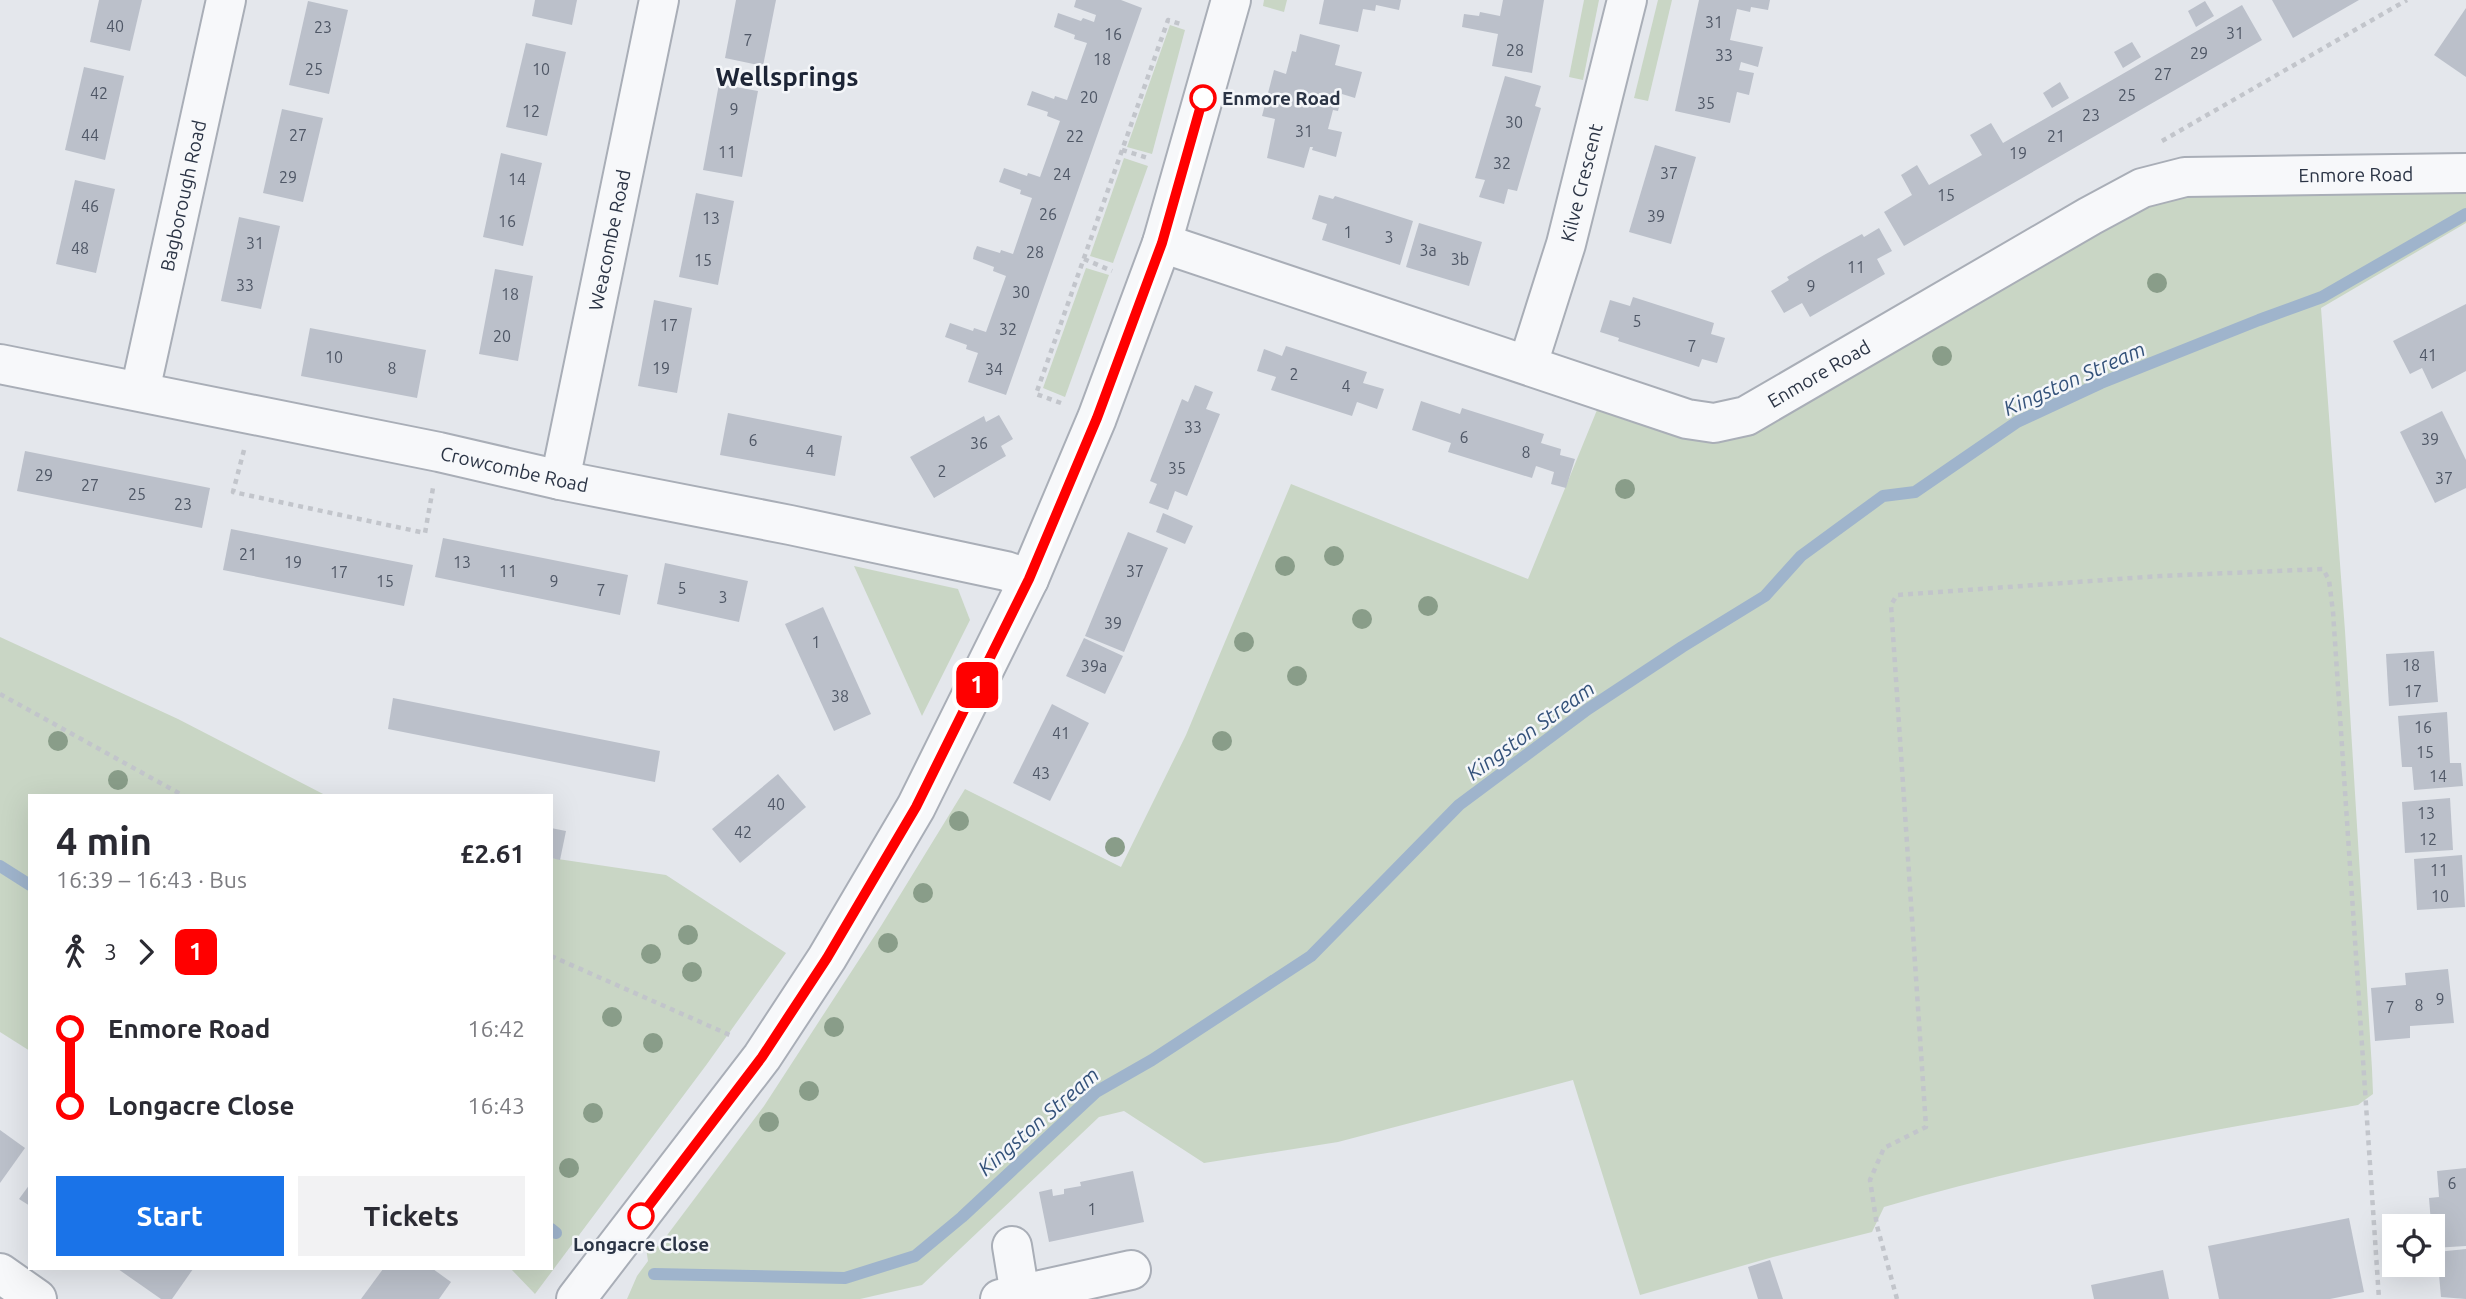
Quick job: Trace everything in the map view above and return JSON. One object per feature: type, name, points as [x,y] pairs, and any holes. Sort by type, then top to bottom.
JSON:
[{"type":"street","name":"Bagborough Road","points":[[140,391],[226,0]]},
{"type":"street","name":"Weacombe Road","points":[[560,480],[659,0]]},
{"type":"street","points":[[576,1299],[762,1057],[827,958],[916,807],[1029,579],[1097,418],[1162,243],[1231,0]]},
{"type":"street","name":"Kilve Crescent","points":[[1528,364],[1566,244],[1627,0]]},
{"type":"street","name":"Enmore Road","points":[[1162,243],[1687,419],[1714,423],[1746,416],[2142,188],[2185,177],[2466,173]]},
{"type":"street","name":"Crowcombe Road","points":[[0,364],[790,525],[1006,571],[1029,579]]},
{"type":"street","points":[[1012,1246],[1010,1297],[1131,1270]]},
{"type":"street","points":[[0,1273],[37,1299]]},
{"type":"path","points":[[2157,143],[2407,0]]},
{"type":"path","points":[[1097,418],[1036,394],[1168,20],[1220,37]]},
{"type":"path","points":[[254,417],[233,492],[425,533],[439,452]]},
{"type":"path","points":[[1897,1299],[1877,1226],[1870,1180],[1884,1148],[1926,1127],[1891,606],[1897,595],[2160,576],[2323,569],[2329,580],[2333,612],[2379,1299]]},
{"type":"path","points":[[0,694],[180,794]]},
{"type":"path","points":[[553,957],[732,1037],[762,1057]]},
{"type":"green space","points":[[1264,0],[1287,0],[1284,12],[1263,6]]},
{"type":"green space","points":[[1584,0],[1599,0],[1583,80],[1569,77]]},
{"type":"green space","points":[[1658,0],[1672,0],[1648,101],[1634,98]]},
{"type":"green space","points":[[1170,25],[1185,30],[1152,154],[1127,147]]},
{"type":"green space","points":[[1124,158],[1148,166],[1113,263],[1090,256]]},
{"type":"green space","points":[[2466,185],[2466,223],[2321,308],[2345,631],[2372,1069],[2373,1094],[2358,1105],[2120,1149],[2002,1175],[1884,1207],[1872,1232],[1640,1295],[1573,1080],[1338,1142],[1204,1163],[1124,1111],[1099,1117],[922,1285],[860,1299],[627,1299],[637,1276],[648,1261],[646,1248],[659,1246],[764,1106],[881,926],[965,789],[1121,867],[1186,735],[1291,484],[1528,579],[1597,410],[1689,438],[2122,215],[2190,192]]},
{"type":"green space","points":[[1086,268],[1109,275],[1065,397],[1043,388]]},
{"type":"green space","points":[[854,566],[958,589],[970,620],[922,716]]},
{"type":"green space","points":[[0,637],[178,719],[323,794],[28,794],[28,1050],[0,1032]]},
{"type":"green space","points":[[553,858],[666,875],[786,953],[553,1270]]},
{"type":"green space","points":[[512,1270],[553,1270],[535,1294]]},
{"type":"building","points":[[99,0],[142,0],[130,51],[90,42]]},
{"type":"building","points":[[535,0],[577,0],[572,25],[532,16]]},
{"type":"building","points":[[736,0],[776,0],[763,66],[725,58]]},
{"type":"building","points":[[1076,0],[1121,0],[1142,8],[1006,395],[968,382],[978,353],[966,349],[967,345],[945,337],[950,323],[973,331],[974,328],[986,332],[1006,276],[993,271],[994,267],[973,259],[974,253],[977,246],[1013,254],[1032,198],[1020,194],[1021,190],[999,182],[1004,168],[1027,176],[1028,173],[1040,177],[1060,121],[1047,116],[1048,112],[1027,105],[1032,91],[1054,99],[1055,96],[1067,100],[1087,43],[1054,27],[1058,13],[1081,21],[1083,18],[1094,22],[1096,15],[1074,7]]},
{"type":"building","points":[[1324,0],[1401,0],[1399,10],[1376,5],[1375,11],[1363,9],[1358,32],[1319,24]]},
{"type":"building","points":[[1503,0],[1544,0],[1532,73],[1492,66],[1498,34],[1462,27],[1464,14],[1479,16],[1480,12],[1500,16]]},
{"type":"building","points":[[1699,0],[1770,0],[1768,10],[1751,7],[1750,12],[1737,9],[1730,40],[1763,47],[1758,67],[1741,62],[1739,70],[1754,73],[1749,95],[1737,92],[1730,123],[1675,111]]},
{"type":"building","points":[[2272,0],[2359,0],[2293,38]]},
{"type":"building","points":[[308,1],[348,10],[329,94],[289,85]]},
{"type":"building","points":[[2205,1],[2214,16],[2196,27],[2188,11]]},
{"type":"building","points":[[2242,5],[2262,40],[1904,246],[1884,212],[1912,195],[1901,175],[1917,165],[1929,185],[1982,155],[1970,135],[1991,123],[2003,143]]},
{"type":"building","points":[[2466,8],[2466,77],[2434,55]]},
{"type":"building","points":[[1300,34],[1340,45],[1335,65],[1362,72],[1355,98],[1342,94],[1338,111],[1333,110],[1328,129],[1342,132],[1336,157],[1310,147],[1304,168],[1267,158],[1275,119],[1262,116],[1274,70],[1286,74],[1292,51],[1296,52]]},
{"type":"building","points":[[2132,42],[2141,57],[2123,68],[2114,52]]},
{"type":"building","points":[[526,43],[566,52],[547,136],[506,127]]},
{"type":"building","points":[[84,67],[124,76],[105,160],[65,150]]},
{"type":"building","points":[[1505,76],[1541,86],[1535,106],[1541,108],[1517,191],[1508,189],[1504,204],[1479,197],[1485,180],[1475,178]]},
{"type":"building","points":[[2060,82],[2069,98],[2052,108],[2043,93]]},
{"type":"building","points":[[719,84],[758,91],[742,177],[703,170]]},
{"type":"building","points":[[282,109],[323,118],[303,202],[263,193]]},
{"type":"building","points":[[1655,145],[1696,157],[1671,244],[1629,232]]},
{"type":"building","points":[[501,153],[542,163],[523,246],[483,237]]},
{"type":"building","points":[[75,180],[115,189],[96,273],[56,264]]},
{"type":"building","points":[[696,193],[734,201],[718,285],[679,277]]},
{"type":"building","points":[[1319,195],[1333,199],[1335,196],[1413,221],[1400,265],[1322,240],[1327,224],[1312,219]]},
{"type":"building","points":[[239,217],[280,226],[261,309],[221,301]]},
{"type":"building","points":[[1419,223],[1482,242],[1469,286],[1406,267]]},
{"type":"building","points":[[1879,228],[1892,251],[1877,259],[1885,274],[1810,317],[1802,303],[1784,313],[1771,291],[1789,280],[1787,277],[1824,255],[1862,234],[1864,237]]},
{"type":"building","points":[[495,269],[533,276],[518,361],[479,354]]},
{"type":"building","points":[[1633,297],[1714,323],[1711,334],[1725,338],[1717,363],[1702,359],[1699,367],[1618,341],[1619,338],[1600,332],[1610,300],[1630,306]]},
{"type":"building","points":[[654,300],[692,308],[677,393],[638,386]]},
{"type":"building","points":[[2466,304],[2466,371],[2432,389],[2422,368],[2410,374],[2393,341]]},
{"type":"building","points":[[310,328],[426,350],[417,398],[301,376]]},
{"type":"building","points":[[1286,346],[1367,372],[1363,383],[1384,389],[1377,409],[1357,402],[1352,416],[1271,390],[1276,377],[1257,371],[1264,349],[1282,356]]},
{"type":"building","points":[[1195,385],[1213,392],[1206,409],[1220,414],[1187,496],[1175,491],[1168,510],[1149,503],[1157,484],[1150,481],[1182,399],[1188,402]]},
{"type":"building","points":[[1421,401],[1460,414],[1462,408],[1544,434],[1541,443],[1561,449],[1560,455],[1575,459],[1566,488],[1551,484],[1554,472],[1536,466],[1532,478],[1448,452],[1451,443],[1412,430]]},
{"type":"building","points":[[2442,411],[2466,460],[2466,488],[2435,503],[2400,432]]},
{"type":"building","points":[[728,413],[842,436],[835,476],[720,455]]},
{"type":"building","points":[[999,415],[1013,439],[1001,446],[1006,456],[934,498],[910,457],[984,416],[986,422]]},
{"type":"building","points":[[25,451],[210,488],[202,528],[17,491]]},
{"type":"building","points":[[1163,513],[1193,526],[1185,544],[1156,532]]},
{"type":"building","points":[[231,529],[413,565],[404,606],[223,570]]},
{"type":"building","points":[[1128,532],[1168,548],[1124,652],[1085,636]]},
{"type":"building","points":[[443,538],[628,575],[620,615],[435,577]]},
{"type":"building","points":[[665,563],[748,581],[739,622],[657,604]]},
{"type":"building","points":[[823,607],[871,714],[834,731],[785,624]]},
{"type":"building","points":[[1084,638],[1123,656],[1105,694],[1066,676]]},
{"type":"building","points":[[2434,651],[2438,702],[2389,706],[2386,654]]},
{"type":"building","points":[[393,698],[660,751],[655,782],[388,729]]},
{"type":"building","points":[[1052,704],[1089,723],[1050,801],[1013,783]]},
{"type":"building","points":[[2447,712],[2450,763],[2461,763],[2463,786],[2414,790],[2412,767],[2402,767],[2398,716]]},
{"type":"building","points":[[778,774],[806,807],[740,863],[712,829]]},
{"type":"building","points":[[2450,798],[2453,850],[2405,853],[2402,802]]},
{"type":"building","points":[[553,828],[566,831],[560,860],[553,858]]},
{"type":"building","points":[[2462,855],[2465,907],[2417,910],[2414,859]]},
{"type":"building","points":[[2448,969],[2454,1023],[2410,1026],[2410,1038],[2375,1041],[2371,988],[2406,985],[2405,973]]},
{"type":"building","points":[[0,1130],[25,1148],[0,1183]]},
{"type":"building","points":[[2466,1168],[2466,1246],[2445,1247],[2445,1214],[2430,1214],[2429,1198],[2439,1197],[2437,1171]]},
{"type":"building","points":[[1133,1171],[1144,1222],[1049,1242],[1039,1192],[1052,1189],[1053,1196],[1064,1194],[1064,1189],[1081,1186],[1080,1182]]},
{"type":"building","points":[[28,1187],[28,1205],[19,1199]]},
{"type":"building","points":[[2349,1218],[2364,1292],[2330,1299],[2219,1299],[2208,1246]]},
{"type":"building","points":[[2466,1249],[2466,1299],[2441,1297],[2439,1277],[2445,1277],[2445,1251]]},
{"type":"building","points":[[1770,1260],[1783,1299],[1758,1299],[1748,1267]]},
{"type":"building","points":[[119,1270],[192,1270],[172,1299],[161,1299]]},
{"type":"building","points":[[382,1270],[434,1270],[451,1282],[439,1299],[361,1299]]},
{"type":"building","points":[[2163,1270],[2169,1299],[2094,1299],[2091,1285]]},
{"type":"waterway","name":"Kingston Stream","points":[[654,1274],[845,1278],[915,1256],[962,1217],[1096,1092],[1152,1060],[1311,956],[1459,805],[1588,709],[1765,596],[1801,556],[1883,496],[1915,492],[2017,422],[2101,383],[2322,297],[2466,214]]},
{"type":"waterway","name":"Kingston Stream","points":[[0,866],[28,884]]},
{"type":"bus line","name":"1","points":[[641,1216],[762,1057],[827,958],[916,807],[1029,579],[1097,418],[1162,243],[1203,98]]},
{"type":"place","name":"Enmore Road","points":[[1203,98]]},
{"type":"place","name":"Longacre Close","points":[[641,1216]]},
{"type":"district","name":"Wellsprings","points":[[787,76]]}]
